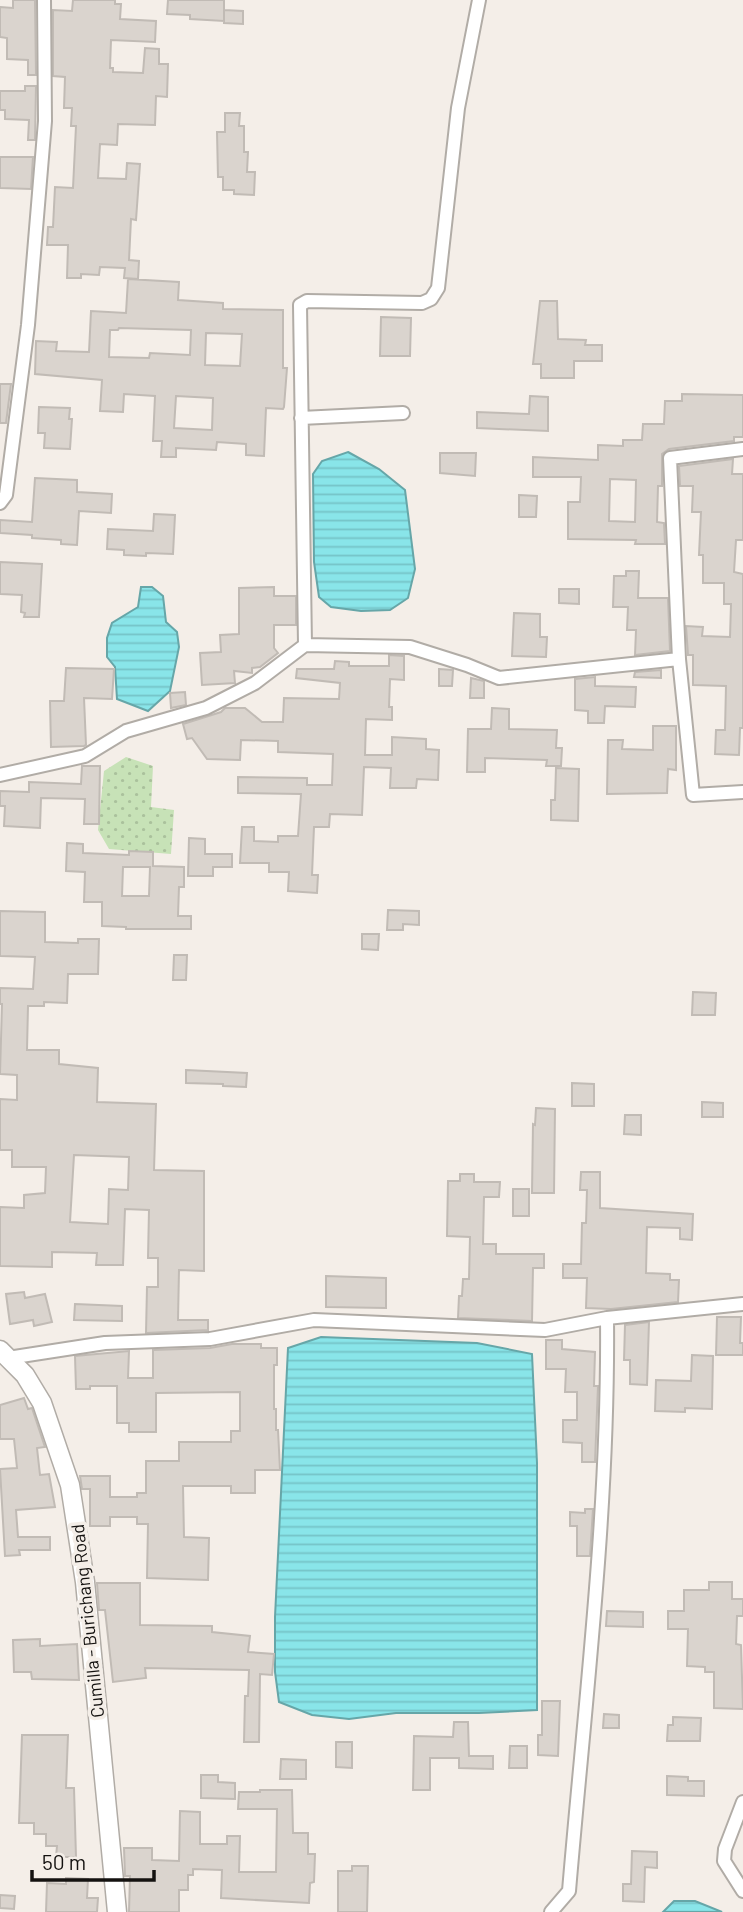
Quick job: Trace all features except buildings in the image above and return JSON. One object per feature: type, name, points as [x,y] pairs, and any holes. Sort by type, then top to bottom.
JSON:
[{"type":"main road","name":"Cumilla - Burichang Road","points":[[4,1354],[25,1375],[42,1403],[70,1485],[85,1582],[117,1912]]},
{"type":"street","points":[[0,503],[6,495],[28,325],[45,121],[44,0]]},
{"type":"street","points":[[305,645],[300,305],[307,301],[422,303],[431,299],[438,288],[458,108],[479,0]]},
{"type":"street","points":[[301,418],[403,413]]},
{"type":"street","points":[[743,449],[670,458],[679,659],[693,794],[743,792]]},
{"type":"street","points":[[0,775],[85,756],[127,730],[206,708],[255,683],[305,645],[410,647],[499,678],[679,659]]},
{"type":"street","points":[[4,1354],[105,1343],[209,1339],[314,1321],[545,1330],[607,1318],[743,1304]]},
{"type":"street","points":[[551,1912],[569,1891],[602,1490],[608,1395],[607,1318]]},
{"type":"street","points":[[743,1802],[725,1849],[724,1861],[743,1891]]},
{"type":"green space","points":[[126,757],[153,766],[151,807],[174,810],[171,854],[109,849],[98,830],[104,771]]},
{"type":"water","points":[[348,452],[379,469],[405,490],[415,569],[408,598],[390,610],[361,611],[331,607],[319,597],[314,562],[313,474],[322,461]]},
{"type":"water","points":[[141,587],[152,587],[163,596],[166,622],[177,632],[179,647],[170,691],[148,711],[117,699],[115,667],[107,657],[107,638],[112,623],[138,607]]},
{"type":"water","points":[[321,1337],[477,1343],[532,1354],[537,1463],[537,1710],[396,1713],[349,1719],[312,1715],[279,1702],[275,1672],[275,1617],[288,1348]]},
{"type":"water","points":[[674,1901],[695,1901],[722,1912],[663,1912]]}]
